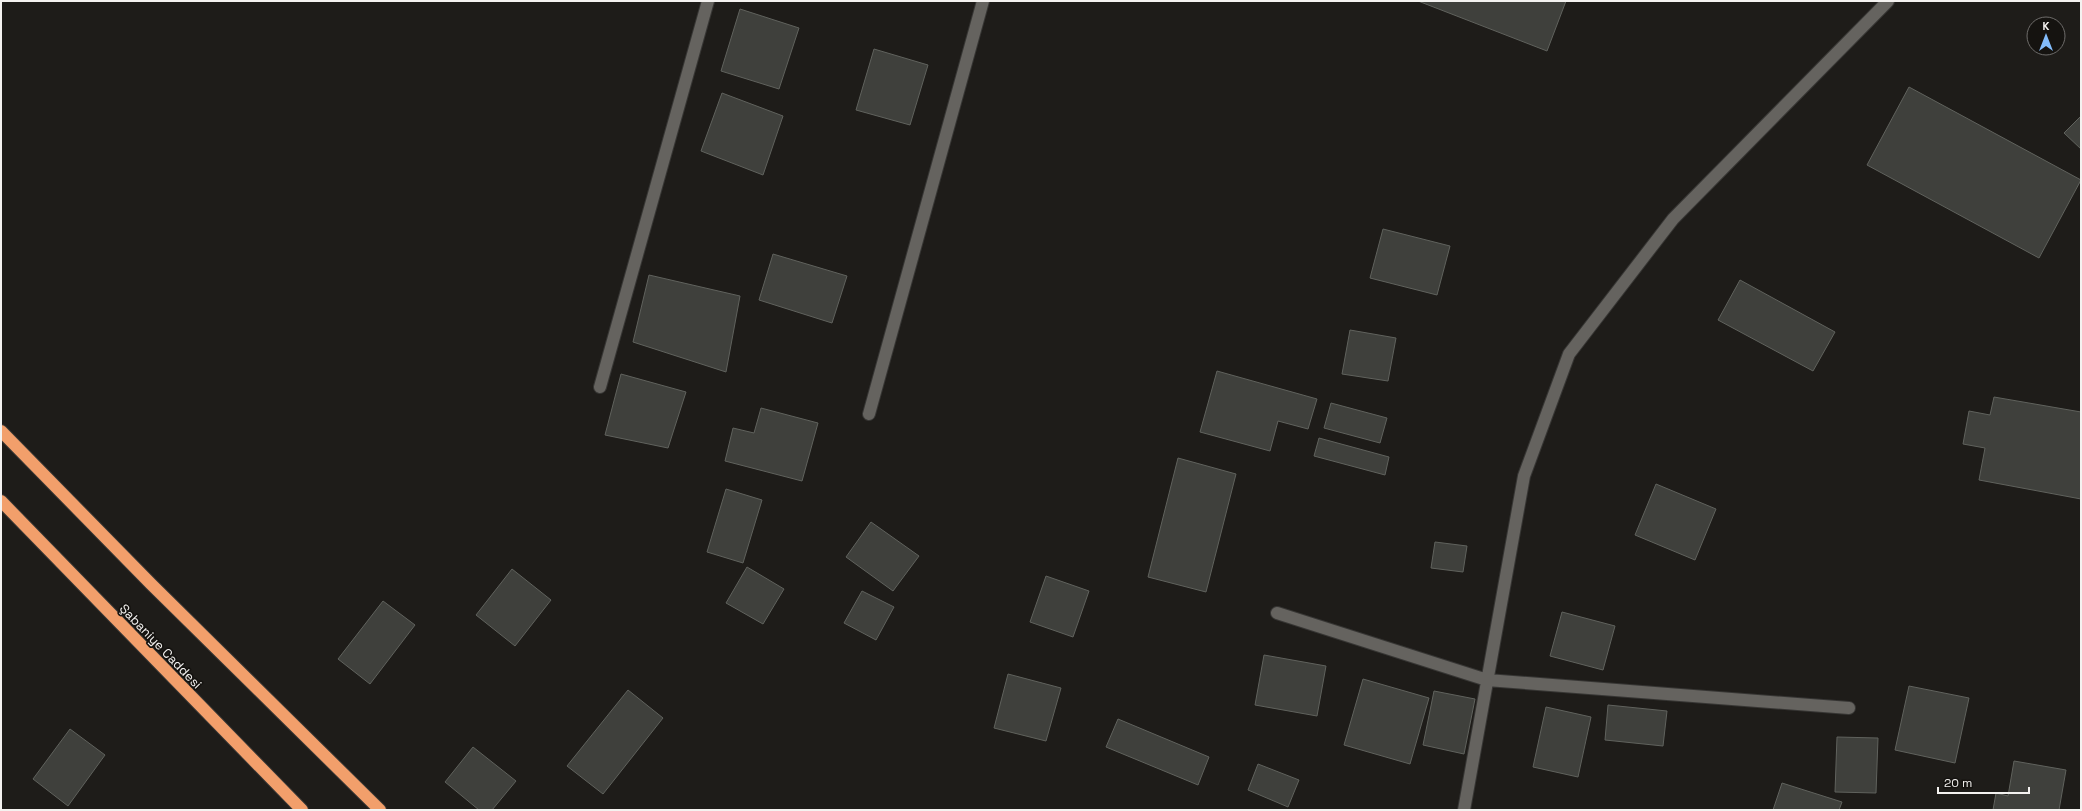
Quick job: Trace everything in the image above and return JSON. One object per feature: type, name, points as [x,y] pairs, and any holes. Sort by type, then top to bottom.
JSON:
[{"type":"highway","points":[[1,431],[146,578],[380,810]]},
{"type":"highway","name":"Şabaniye Caddesi","points":[[1,501],[302,810]]},
{"type":"street","points":[[600,387],[708,1]]},
{"type":"street","points":[[868,414],[983,1]]},
{"type":"street","points":[[1464,810],[1524,476],[1569,354],[1673,220],[1888,1]]},
{"type":"street","points":[[1277,613],[1487,680],[1849,708]]},
{"type":"building","points":[[1418,1],[1566,1],[1547,51]]},
{"type":"building","points":[[740,9],[799,28],[779,89],[721,71]]},
{"type":"building","points":[[874,49],[928,65],[910,125],[856,110]]},
{"type":"building","points":[[1909,87],[2081,180],[2039,258],[1867,165]]},
{"type":"building","points":[[722,93],[783,116],[763,175],[701,151]]},
{"type":"building","points":[[2081,116],[2081,149],[2064,133]]},
{"type":"building","points":[[1383,229],[1450,246],[1437,295],[1370,278]]},
{"type":"building","points":[[773,254],[847,276],[832,323],[759,300]]},
{"type":"building","points":[[649,275],[740,296],[726,372],[633,342]]},
{"type":"building","points":[[1740,280],[1835,332],[1813,371],[1718,320]]},
{"type":"building","points":[[1350,330],[1396,338],[1388,381],[1342,374]]},
{"type":"building","points":[[1217,371],[1317,399],[1308,429],[1278,421],[1270,451],[1200,432]]},
{"type":"building","points":[[621,374],[686,392],[668,448],[605,435]]},
{"type":"building","points":[[1994,397],[2081,412],[2081,499],[1979,480],[1985,448],[1963,444],[1969,411],[1990,415]]},
{"type":"building","points":[[1331,403],[1387,418],[1380,443],[1324,428]]},
{"type":"building","points":[[761,408],[818,423],[802,481],[725,461],[733,428],[754,433]]},
{"type":"building","points":[[1319,438],[1389,457],[1385,475],[1314,456]]},
{"type":"building","points":[[1178,458],[1236,474],[1206,592],[1148,577]]},
{"type":"building","points":[[1656,484],[1716,509],[1695,560],[1635,535]]},
{"type":"building","points":[[726,489],[762,500],[743,563],[707,552]]},
{"type":"building","points":[[871,522],[919,556],[893,591],[846,557]]},
{"type":"building","points":[[1435,542],[1467,546],[1463,572],[1431,568]]},
{"type":"building","points":[[747,567],[784,589],[763,624],[726,603]]},
{"type":"building","points":[[512,569],[551,600],[515,646],[476,615]]},
{"type":"building","points":[[1046,576],[1089,591],[1073,637],[1030,622]]},
{"type":"building","points":[[862,591],[894,607],[876,640],[844,623]]},
{"type":"building","points":[[383,601],[415,625],[370,684],[338,659]]},
{"type":"building","points":[[1562,612],[1615,626],[1603,670],[1550,656]]},
{"type":"building","points":[[1264,655],[1326,666],[1317,716],[1255,705]]},
{"type":"building","points":[[1008,674],[1061,688],[1046,741],[994,728]]},
{"type":"building","points":[[1363,679],[1429,698],[1410,764],[1344,745]]},
{"type":"building","points":[[1909,686],[1969,698],[1955,763],[1895,750]]},
{"type":"building","points":[[628,690],[663,718],[603,794],[567,766]]},
{"type":"building","points":[[1434,691],[1475,699],[1464,754],[1423,745]]},
{"type":"building","points":[[1608,705],[1667,711],[1663,746],[1605,740]]},
{"type":"building","points":[[1546,707],[1591,717],[1578,777],[1533,767]]},
{"type":"building","points":[[1118,719],[1209,757],[1198,785],[1106,747]]},
{"type":"building","points":[[70,729],[105,755],[68,806],[33,779]]},
{"type":"building","points":[[1837,737],[1878,738],[1876,793],[1835,792]]},
{"type":"building","points":[[473,747],[516,781],[492,810],[479,810],[445,782]]},
{"type":"building","points":[[2014,761],[2066,770],[2059,810],[1993,810],[1996,793],[2008,796]]},
{"type":"building","points":[[1258,764],[1299,780],[1288,807],[1248,790]]},
{"type":"building","points":[[1782,783],[1842,802],[1839,810],[1773,810]]}]
